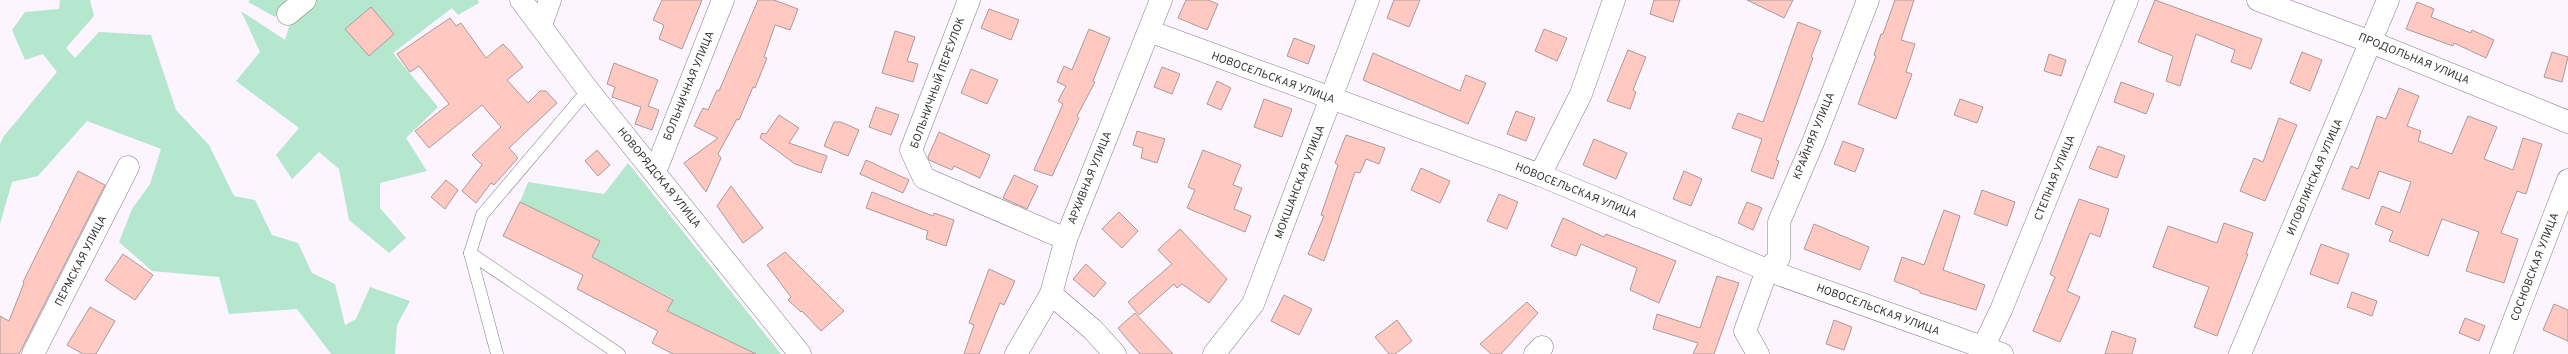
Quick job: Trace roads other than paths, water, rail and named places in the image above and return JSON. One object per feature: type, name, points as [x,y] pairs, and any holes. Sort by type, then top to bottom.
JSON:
[{"type":"street","points":[[288,14],[305,0]]},
{"type":"street","name":"НОВОРЯДСКАЯ УЛИЦА","points":[[521,0],[588,90],[800,354]]},
{"type":"street","points":[[541,25],[550,0]]},
{"type":"street","name":"БОЛЬНИЧНАЯ УЛИЦА","points":[[655,172],[723,0]]},
{"type":"street","name":"БОЛЬНИЧНЫЙ ПЕРЕУЛОК","points":[[969,0],[911,150],[924,178],[1066,239]]},
{"type":"street","name":"АРХИВНАЯ УЛИЦА","points":[[1016,354],[1051,294],[1066,239],[1161,0]]},
{"type":"street","name":"МОКШАНСКАЯ УЛИЦА","points":[[1214,354],[1253,304],[1332,100],[1368,0]]},
{"type":"street","points":[[1540,175],[1581,94],[1614,0]]},
{"type":"street","name":"КРАЙНЯЯ УЛИЦА","points":[[1758,354],[1745,331],[1767,270],[1779,258],[1779,222],[1814,140],[1868,0]]},
{"type":"street","name":"СТЕПНАЯ УЛИЦА","points":[[1988,352],[2002,310],[2127,0]]},
{"type":"street","name":"ПРОДОЛЬНАЯ УЛИЦА","points":[[2258,0],[2372,42],[2568,122]]},
{"type":"street","name":"ИЛОВЛИНСКАЯ УЛИЦА","points":[[2240,354],[2372,42],[2388,0]]},
{"type":"street","name":"НОВОСЕЛЬСКАЯ УЛИЦА","points":[[1149,31],[1332,100],[1540,175],[1767,270],[1988,352]]},
{"type":"street","name":"ПЕРМСКАЯ УЛИЦА","points":[[33,354],[128,167]]},
{"type":"street","name":"СОСНОВСКАЯ УЛИЦА","points":[[2501,354],[2568,180]]},
{"type":"street","points":[[1051,294],[1092,329],[1115,354]]},
{"type":"lane","points":[[497,354],[470,253],[482,215],[588,90]]},
{"type":"lane","points":[[470,253],[619,354]]}]
